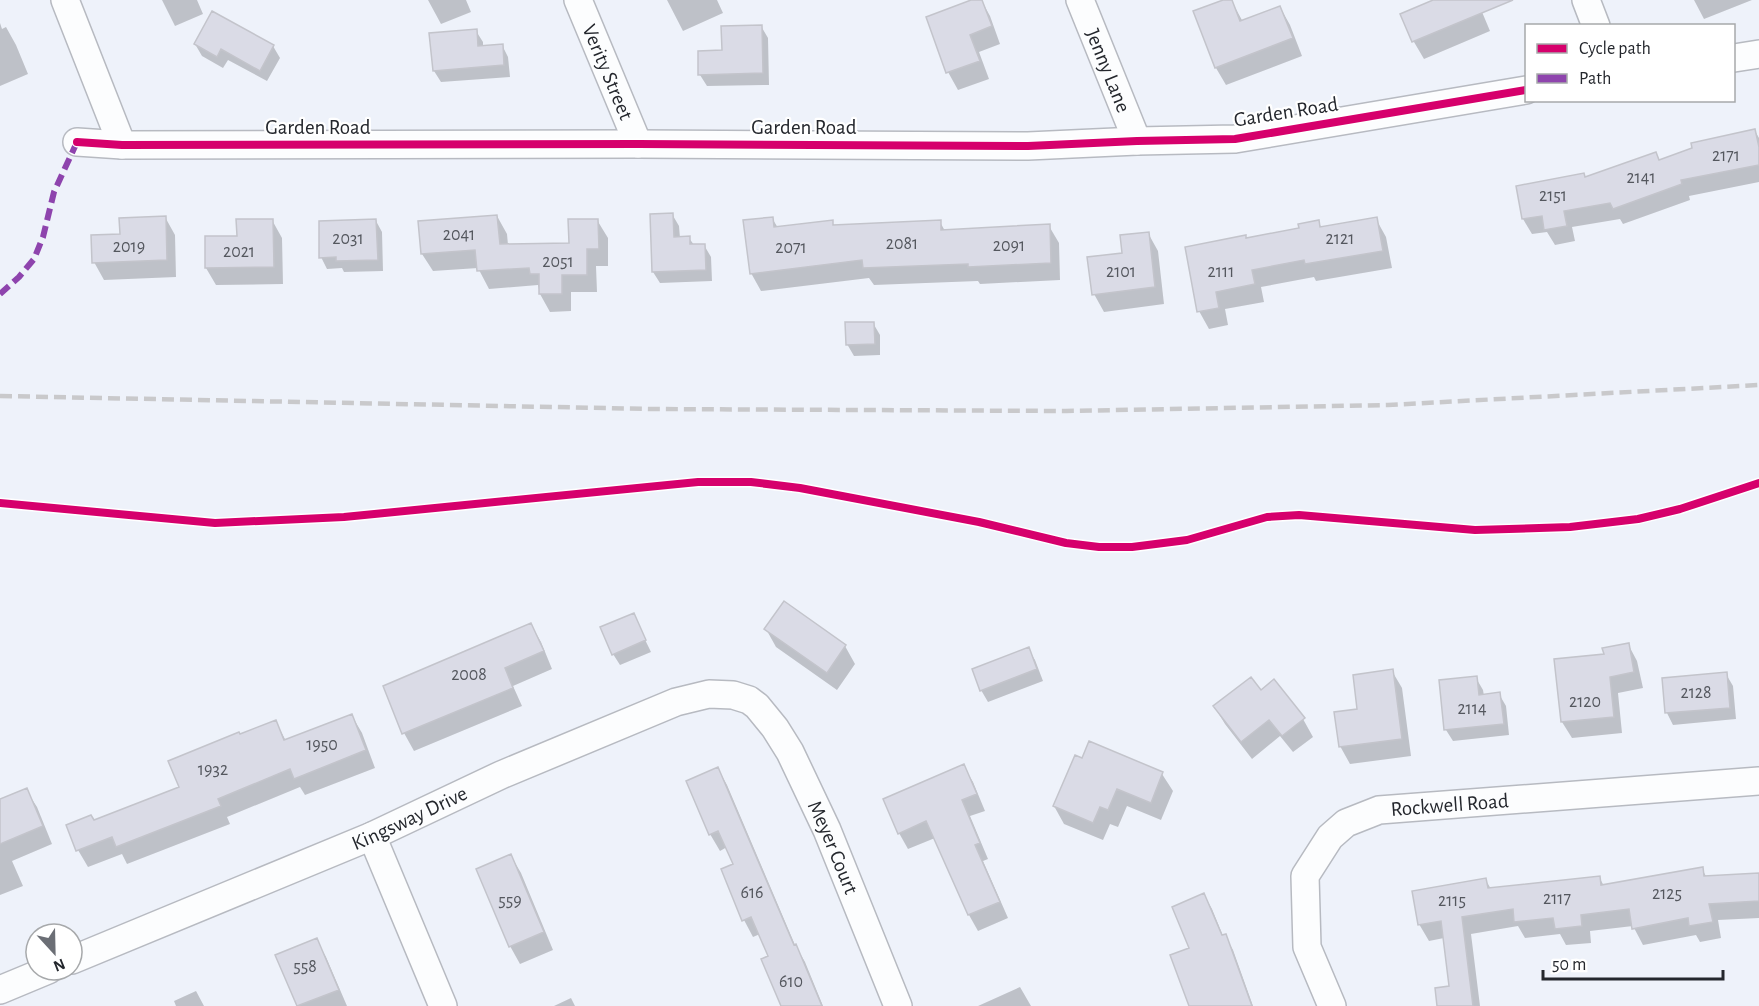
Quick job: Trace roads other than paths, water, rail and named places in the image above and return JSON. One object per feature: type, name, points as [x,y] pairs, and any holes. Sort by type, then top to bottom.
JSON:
[{"type":"street","points":[[65,0],[123,145]]},
{"type":"street","name":"Verity Street","points":[[578,0],[638,144]]},
{"type":"street","name":"Jenny Lane","points":[[1080,0],[1137,141]]},
{"type":"street","points":[[1586,0],[1595,24]]},
{"type":"street","points":[[1735,58],[1759,54]]},
{"type":"street","name":"Garden Road","points":[[77,142],[123,145],[1028,146],[1235,139],[1525,90]]},
{"type":"street","name":"Kingsway Drive","points":[[84,955],[372,836],[501,776],[676,702],[709,694],[734,695],[749,700]]},
{"type":"street","name":"Meyer Court","points":[[749,700],[758,705],[790,752],[827,830],[898,1006]]},
{"type":"street","name":"Rockwell Road","points":[[1332,1006],[1307,948],[1305,876],[1330,837],[1346,823],[1378,810],[1759,781]]},
{"type":"street","points":[[372,836],[443,1006]]},
{"type":"street","points":[[0,990],[24,980]]},
{"type":"railway","points":[[0,396],[652,409],[1066,411],[1388,405],[1759,385]]}]
